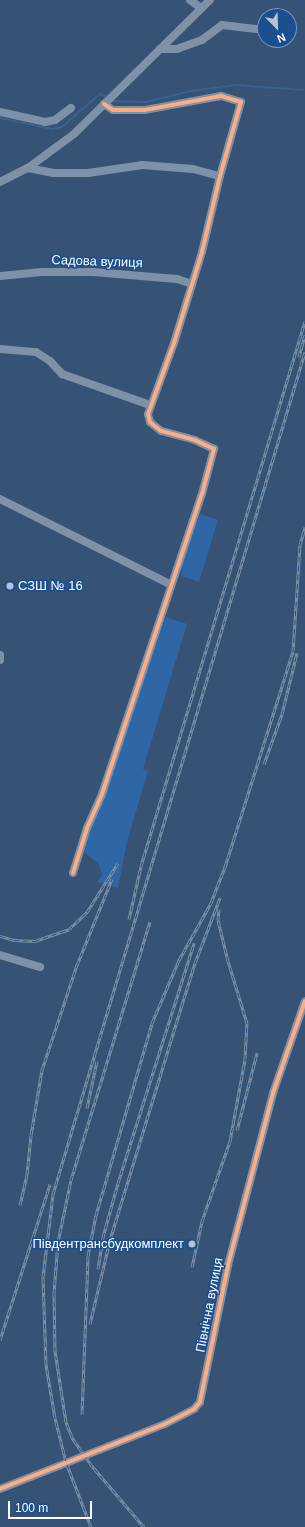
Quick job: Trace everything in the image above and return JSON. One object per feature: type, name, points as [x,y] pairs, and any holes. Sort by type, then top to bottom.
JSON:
[{"type":"street","points":[[190,0],[201,8]]},
{"type":"street","points":[[0,182],[28,168],[74,134],[210,0]]},
{"type":"street","points":[[160,49],[177,49],[202,40],[222,25],[257,29]]},
{"type":"street","points":[[73,873],[87,828],[102,794],[170,584],[202,494],[214,449],[195,440],[161,431],[150,422],[150,405],[174,343],[192,284],[241,102],[221,96],[145,110],[113,110],[107,100]]},
{"type":"street","points":[[0,112],[45,122],[55,120],[71,108]]},
{"type":"street","points":[[28,168],[54,174],[88,173],[142,165],[193,168],[220,176]]},
{"type":"street","name":"Садова вулиця","points":[[0,276],[42,272],[93,272],[177,279],[192,284]]},
{"type":"street","points":[[0,349],[36,352],[50,361],[62,374],[150,405]]},
{"type":"street","points":[[0,499],[170,584]]},
{"type":"street","points":[[0,955],[40,967]]},
{"type":"street","name":"Північна вулиця","points":[[0,1489],[165,1424],[194,1409],[200,1402],[228,1265],[279,1071],[305,1001]]},
{"type":"shaded area","points":[[200,514],[218,520],[199,582],[181,576],[182,570],[180,569]]},
{"type":"shaded area","points":[[166,617],[187,624],[143,769],[148,771],[127,842],[118,888],[97,882],[102,874],[98,863],[83,851]]},
{"type":"waterway","points":[[112,101],[146,102],[191,91],[235,85],[303,90]]},
{"type":"waterway","points":[[0,118],[52,129],[62,127],[100,94],[106,96]]},
{"type":"railway","points":[[129,919],[141,866],[305,321]]},
{"type":"railway","points":[[299,357],[305,335]]},
{"type":"railway","points":[[91,1527],[66,1462],[55,1418],[46,1364],[43,1277],[53,1194],[305,352]]},
{"type":"railway","points":[[82,1414],[88,1256],[96,1215],[152,1023],[179,960],[211,903],[225,867],[293,651],[300,545],[305,527]]},
{"type":"railway","points":[[264,764],[282,714],[297,653]]},
{"type":"railway","points":[[0,936],[14,940],[35,941],[69,929],[87,912],[118,863]]},
{"type":"railway","points":[[20,1205],[27,1174],[31,1135],[42,1070],[77,965],[112,879]]},
{"type":"railway","points":[[90,1324],[110,1240],[195,963],[220,898]]},
{"type":"railway","points":[[192,1267],[202,1221],[230,1141],[245,1059],[247,1023],[228,961],[218,920],[219,909]]},
{"type":"railway","points":[[144,1527],[92,1466],[72,1437],[66,1422],[55,1351],[54,1293],[58,1242],[71,1180],[150,922]]},
{"type":"railway","points":[[98,1269],[103,1237],[118,1183],[194,943]]},
{"type":"railway","points":[[237,1130],[257,1053]]},
{"type":"railway","points":[[87,1108],[97,1061]]},
{"type":"railway","points":[[0,1340],[50,1184]]},
{"type":"cycle path","points":[[73,873],[87,828],[102,794],[202,494],[214,449],[195,440],[161,431],[150,422],[148,414],[174,343],[202,252],[220,176],[241,102],[221,96],[145,110],[113,110],[104,104]]},
{"type":"cycle path","points":[[0,1489],[165,1424],[194,1409],[200,1402],[228,1265],[273,1093],[305,1001]]},
{"type":"place","name":"СЗШ № 16","points":[[10,586]]},
{"type":"place","name":"Південтрансбудкомплект","points":[[192,1244]]}]
